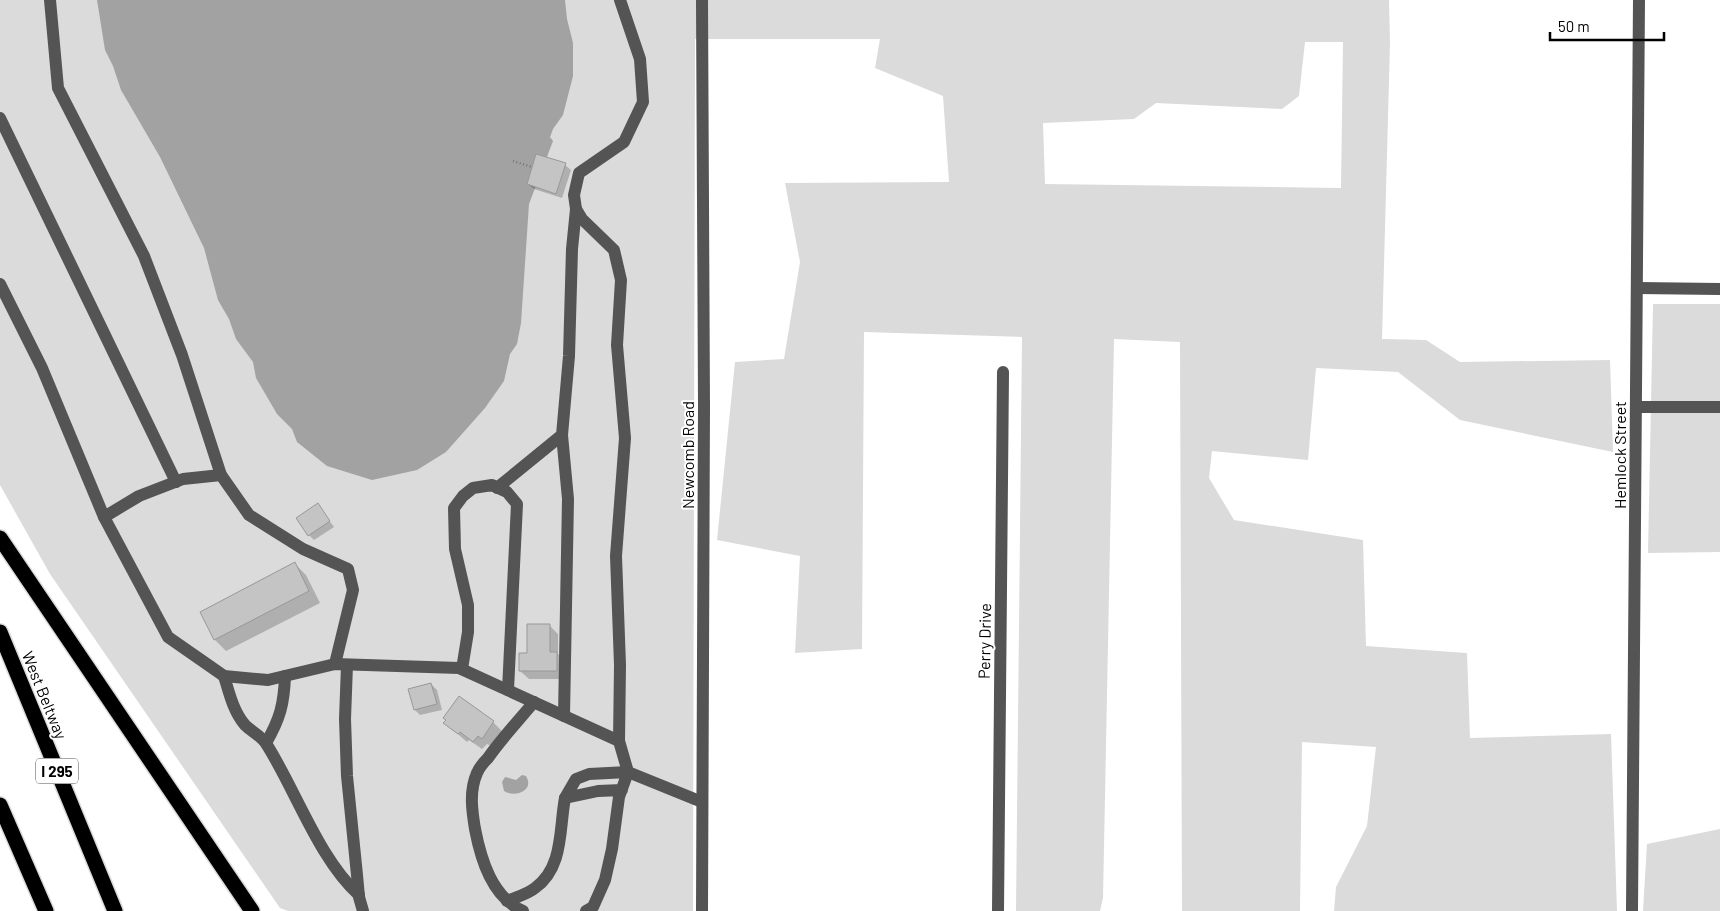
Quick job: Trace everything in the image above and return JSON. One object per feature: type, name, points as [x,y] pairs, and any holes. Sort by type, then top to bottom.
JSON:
[{"type":"highway","points":[[0,538],[252,911]]},
{"type":"highway","name":"West Beltway","points":[[0,632],[115,911]]},
{"type":"highway","points":[[0,805],[46,911]]},
{"type":"street","points":[[50,0],[58,88],[144,256],[182,355],[221,474],[249,515],[303,549],[348,569],[353,590],[341,664],[347,776],[359,895],[363,911]]},
{"type":"street","points":[[564,716],[568,499],[562,435],[569,356],[572,249],[576,209],[574,195],[579,173],[624,142],[643,102],[640,59],[620,0]]},
{"type":"street","name":"Newcomb Road","points":[[702,0],[704,416],[702,911]]},
{"type":"street","name":"Hemlock Street","points":[[1632,911],[1639,0]]},
{"type":"street","points":[[0,118],[176,482]]},
{"type":"street","points":[[576,209],[582,219],[614,250],[621,280],[617,345],[625,438],[616,556],[620,665],[619,741],[628,772],[622,790],[605,880],[593,907],[586,911]]},
{"type":"street","points":[[0,284],[42,368],[104,518],[168,637],[224,676],[268,680],[341,664],[459,668],[619,741]]},
{"type":"street","points":[[1637,288],[1720,289]]},
{"type":"street","name":"Perry Drive","points":[[998,911],[1003,372]]},
{"type":"street","points":[[1636,407],[1720,407]]},
{"type":"street","points":[[497,488],[562,435]]},
{"type":"street","points":[[104,518],[139,496],[183,479],[221,474]]},
{"type":"street","points":[[462,669],[468,632],[468,605],[455,549],[454,508],[472,488],[492,485],[507,492],[517,504],[508,690]]},
{"type":"street","points":[[224,676],[236,711],[245,725],[266,743],[340,876],[359,895]]},
{"type":"street","points":[[266,743],[282,708],[285,676]]},
{"type":"street","points":[[524,911],[507,901],[492,882],[481,857],[472,812],[472,792],[477,772],[534,702]]},
{"type":"street","points":[[507,901],[535,889],[548,875],[558,857],[565,798],[576,779],[589,774],[628,772],[702,802]]},
{"type":"street","points":[[565,798],[598,791],[622,790]]},
{"type":"path","points":[[513,161],[532,167]]},
{"type":"shaded area","points":[[0,0],[1389,0],[1390,43],[1382,339],[1426,340],[1460,362],[1610,360],[1613,452],[1460,420],[1398,372],[1316,368],[1308,460],[1212,451],[1209,478],[1234,520],[1363,540],[1366,646],[1467,653],[1470,738],[1611,734],[1617,911],[1334,911],[1336,887],[1367,826],[1376,747],[1302,742],[1300,911],[1182,911],[1180,342],[1114,339],[1103,898],[1100,911],[1016,911],[1022,337],[864,332],[862,649],[795,653],[800,556],[717,540],[735,362],[784,359],[800,262],[785,183],[949,182],[943,96],[875,68],[880,39],[695,39],[693,911],[288,911],[280,908],[50,574],[0,485]],"holes":[[[1305,42],[1343,42],[1341,188],[1045,184],[1043,123],[1134,119],[1156,103],[1282,109],[1299,96]]]},
{"type":"shaded area","points":[[97,0],[565,0],[567,19],[573,43],[573,76],[563,115],[553,129],[550,137],[553,141],[529,204],[521,323],[517,344],[510,354],[504,381],[485,408],[446,452],[417,470],[372,480],[327,466],[297,442],[292,429],[277,414],[256,378],[253,362],[236,339],[229,319],[218,300],[204,248],[160,157],[121,90],[105,50]]},
{"type":"shaded area","points":[[1653,304],[1720,304],[1720,552],[1648,553]]},
{"type":"shaded area","points":[[522,775],[526,776],[528,781],[526,789],[513,794],[504,791],[502,782],[505,777],[516,780]]},
{"type":"shaded area","points":[[1720,829],[1720,911],[1643,911],[1647,844]]},
{"type":"building","points":[[536,154],[566,163],[556,194],[527,184]]},
{"type":"building","points":[[318,503],[330,521],[308,536],[296,518]]},
{"type":"building","points":[[295,562],[309,591],[214,640],[200,612]]},
{"type":"building","points":[[527,624],[550,624],[550,652],[557,652],[557,671],[519,671],[519,653],[527,653]]},
{"type":"building","points":[[431,683],[437,704],[414,710],[408,689]]},
{"type":"building","points":[[459,696],[494,721],[482,739],[478,736],[473,742],[443,723],[446,720],[443,718]]}]
